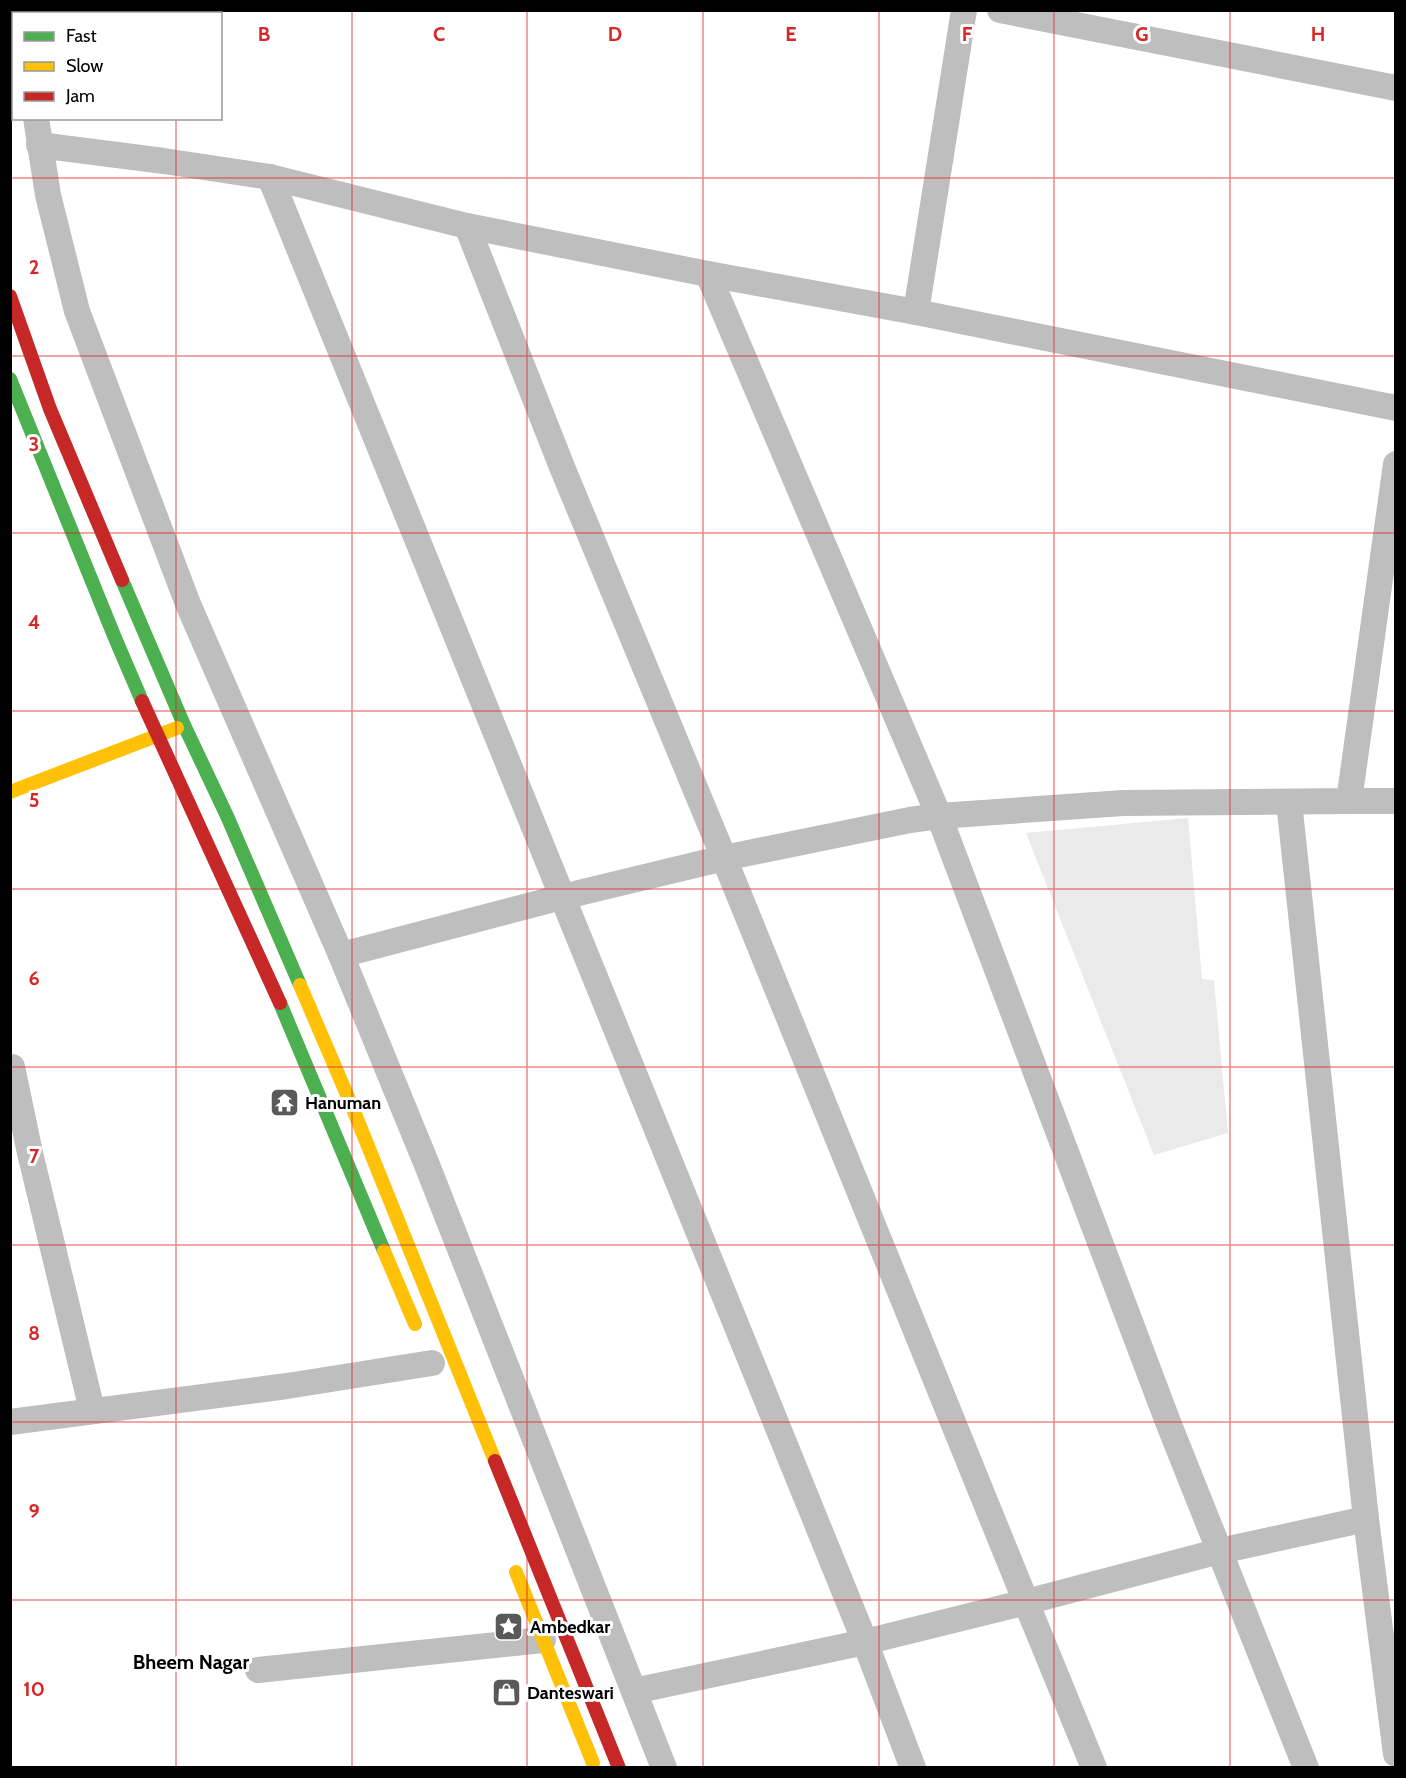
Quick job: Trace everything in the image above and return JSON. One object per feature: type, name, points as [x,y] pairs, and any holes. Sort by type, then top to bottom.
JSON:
[{"type":"main road","points":[[10,296],[50,409],[184,725],[227,816],[338,1073],[619,1767]]},
{"type":"main road","points":[[10,379],[111,627],[264,966],[418,1331]]},
{"type":"main road","points":[[10,792],[184,725]]},
{"type":"main road","points":[[512,1562],[595,1767]]},
{"type":"street","points":[[916,312],[964,10]]},
{"type":"street","points":[[1000,10],[1395,88]]},
{"type":"street","points":[[36,120],[48,195],[81,321],[188,604],[341,955],[431,1176],[664,1767]]},
{"type":"street","points":[[39,145],[270,177],[467,226],[708,274],[916,312],[1395,408]]},
{"type":"street","points":[[270,177],[865,1642],[913,1767]]},
{"type":"street","points":[[467,226],[562,467],[724,858],[1094,1767]]},
{"type":"street","points":[[708,274],[939,816],[1168,1422],[1306,1767]]},
{"type":"street","points":[[1349,801],[1395,464]]},
{"type":"street","points":[[341,955],[561,897],[724,858],[910,820],[1123,802],[1395,801]]},
{"type":"street","points":[[1289,802],[1366,1519],[1395,1754]]},
{"type":"street","points":[[12,1068],[20,1155],[92,1410]]},
{"type":"street","points":[[10,1422],[287,1386],[432,1363]]},
{"type":"street","points":[[634,1692],[865,1642],[1220,1551],[1366,1519]]},
{"type":"street","points":[[258,1670],[543,1640]]},
{"type":"shaded area","points":[[1188,818],[1202,979],[1214,980],[1228,1133],[1154,1155],[1026,833]]},
{"type":"traffic: fast","points":[[10,379],[142,701]]},
{"type":"traffic: fast","points":[[122,580],[300,985]]},
{"type":"traffic: fast","points":[[280,1003],[384,1251]]},
{"type":"traffic: slow","points":[[10,792],[177,728]]},
{"type":"traffic: slow","points":[[300,985],[351,1104],[495,1461]]},
{"type":"traffic: slow","points":[[384,1251],[415,1324]]},
{"type":"traffic: slow","points":[[516,1572],[593,1763]]},
{"type":"traffic: jam","points":[[10,296],[50,409],[122,580]]},
{"type":"traffic: jam","points":[[142,701],[280,1003]]},
{"type":"traffic: jam","points":[[495,1461],[619,1768]]},
{"type":"place","name":"Hanuman","points":[[284,1103]]},
{"type":"place","name":"Ambedkar","points":[[509,1627]]},
{"type":"place","name":"Danteswari","points":[[506,1693]]},
{"type":"district","name":"Bheem Nagar","points":[[191,1662]]}]
